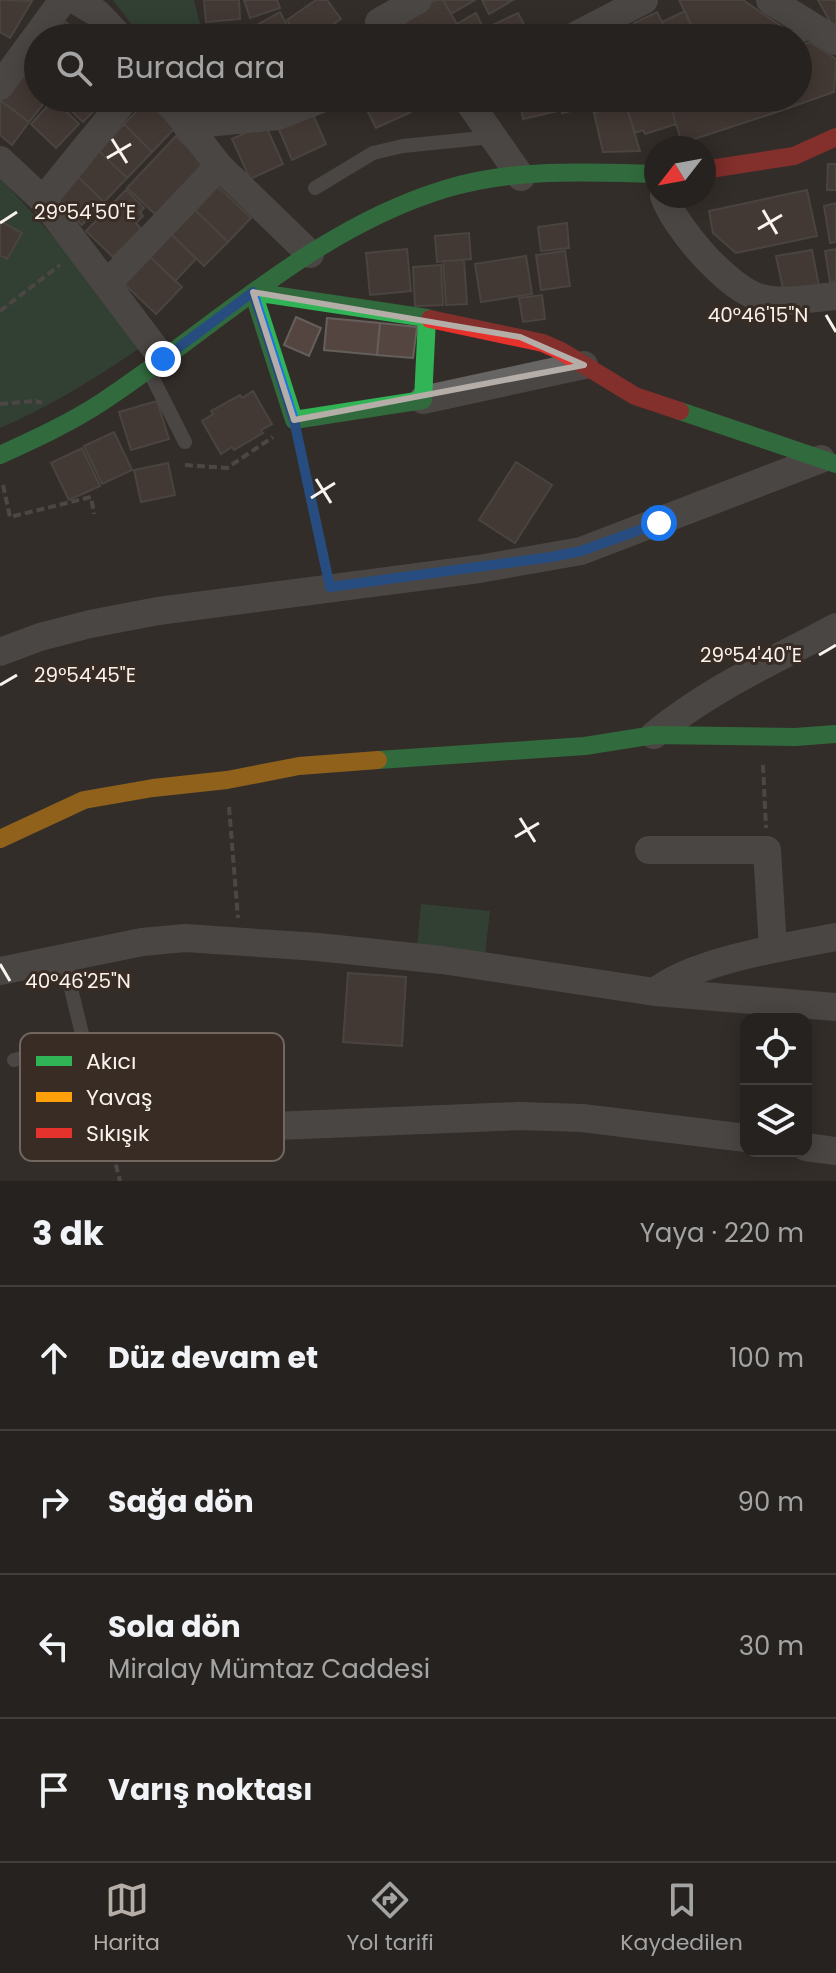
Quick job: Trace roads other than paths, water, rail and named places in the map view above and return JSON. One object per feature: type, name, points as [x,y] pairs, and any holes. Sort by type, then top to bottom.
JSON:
[{"type":"street","points":[[45,24],[63,0]]},
{"type":"street","points":[[75,0],[97,13],[108,24]]},
{"type":"street","points":[[381,24],[379,22],[418,0]]},
{"type":"street","points":[[770,0],[799,24]]},
{"type":"street","points":[[594,24],[627,4]]},
{"type":"street","points":[[0,86],[24,53]]},
{"type":"street","points":[[43,200],[115,112]]},
{"type":"street","points":[[176,112],[219,166],[310,254]]},
{"type":"street","points":[[186,125],[278,116],[288,112]]},
{"type":"street","points":[[475,112],[521,177]]},
{"type":"street","points":[[716,168],[794,156],[836,137]]},
{"type":"street","points":[[0,160],[43,200],[81,249],[107,284],[156,364]]},
{"type":"street","points":[[107,284],[219,166]]},
{"type":"street","points":[[0,455],[64,424],[156,364],[310,254],[368,221],[425,196],[474,182],[521,177],[567,173],[644,174]]},
{"type":"street","points":[[670,208],[681,229],[701,252],[749,292],[759,297],[783,300],[836,296]]},
{"type":"street","points":[[253,292],[427,318],[543,343],[635,396],[829,462]]},
{"type":"street","points":[[253,292],[294,421],[423,400],[584,365]]},
{"type":"street","points":[[423,400],[427,318]]},
{"type":"street","points":[[0,652],[78,627],[158,611],[479,569],[581,551],[829,462]]},
{"type":"street","points":[[654,735],[709,696],[836,627]]},
{"type":"street","points":[[0,839],[84,800],[227,780],[299,766],[585,746],[654,735],[761,737],[836,734]]},
{"type":"street","points":[[649,850],[767,850],[773,949]]},
{"type":"street","points":[[655,992],[664,984],[690,972],[773,949],[836,937]]},
{"type":"street","points":[[0,971],[63,956],[156,940],[240,940],[442,960],[655,992],[836,1007]]},
{"type":"street","points":[[284,1126],[519,1116],[582,1118],[740,1137]]},
{"type":"street","points":[[812,1148],[836,1151]]},
{"type":"lane","points":[[315,188],[373,153],[403,146],[492,137]]},
{"type":"lane","points":[[156,364],[185,442]]},
{"type":"lane","points":[[63,956],[82,1033]]},
{"type":"lane","points":[[14,1060],[20,1058]]}]
